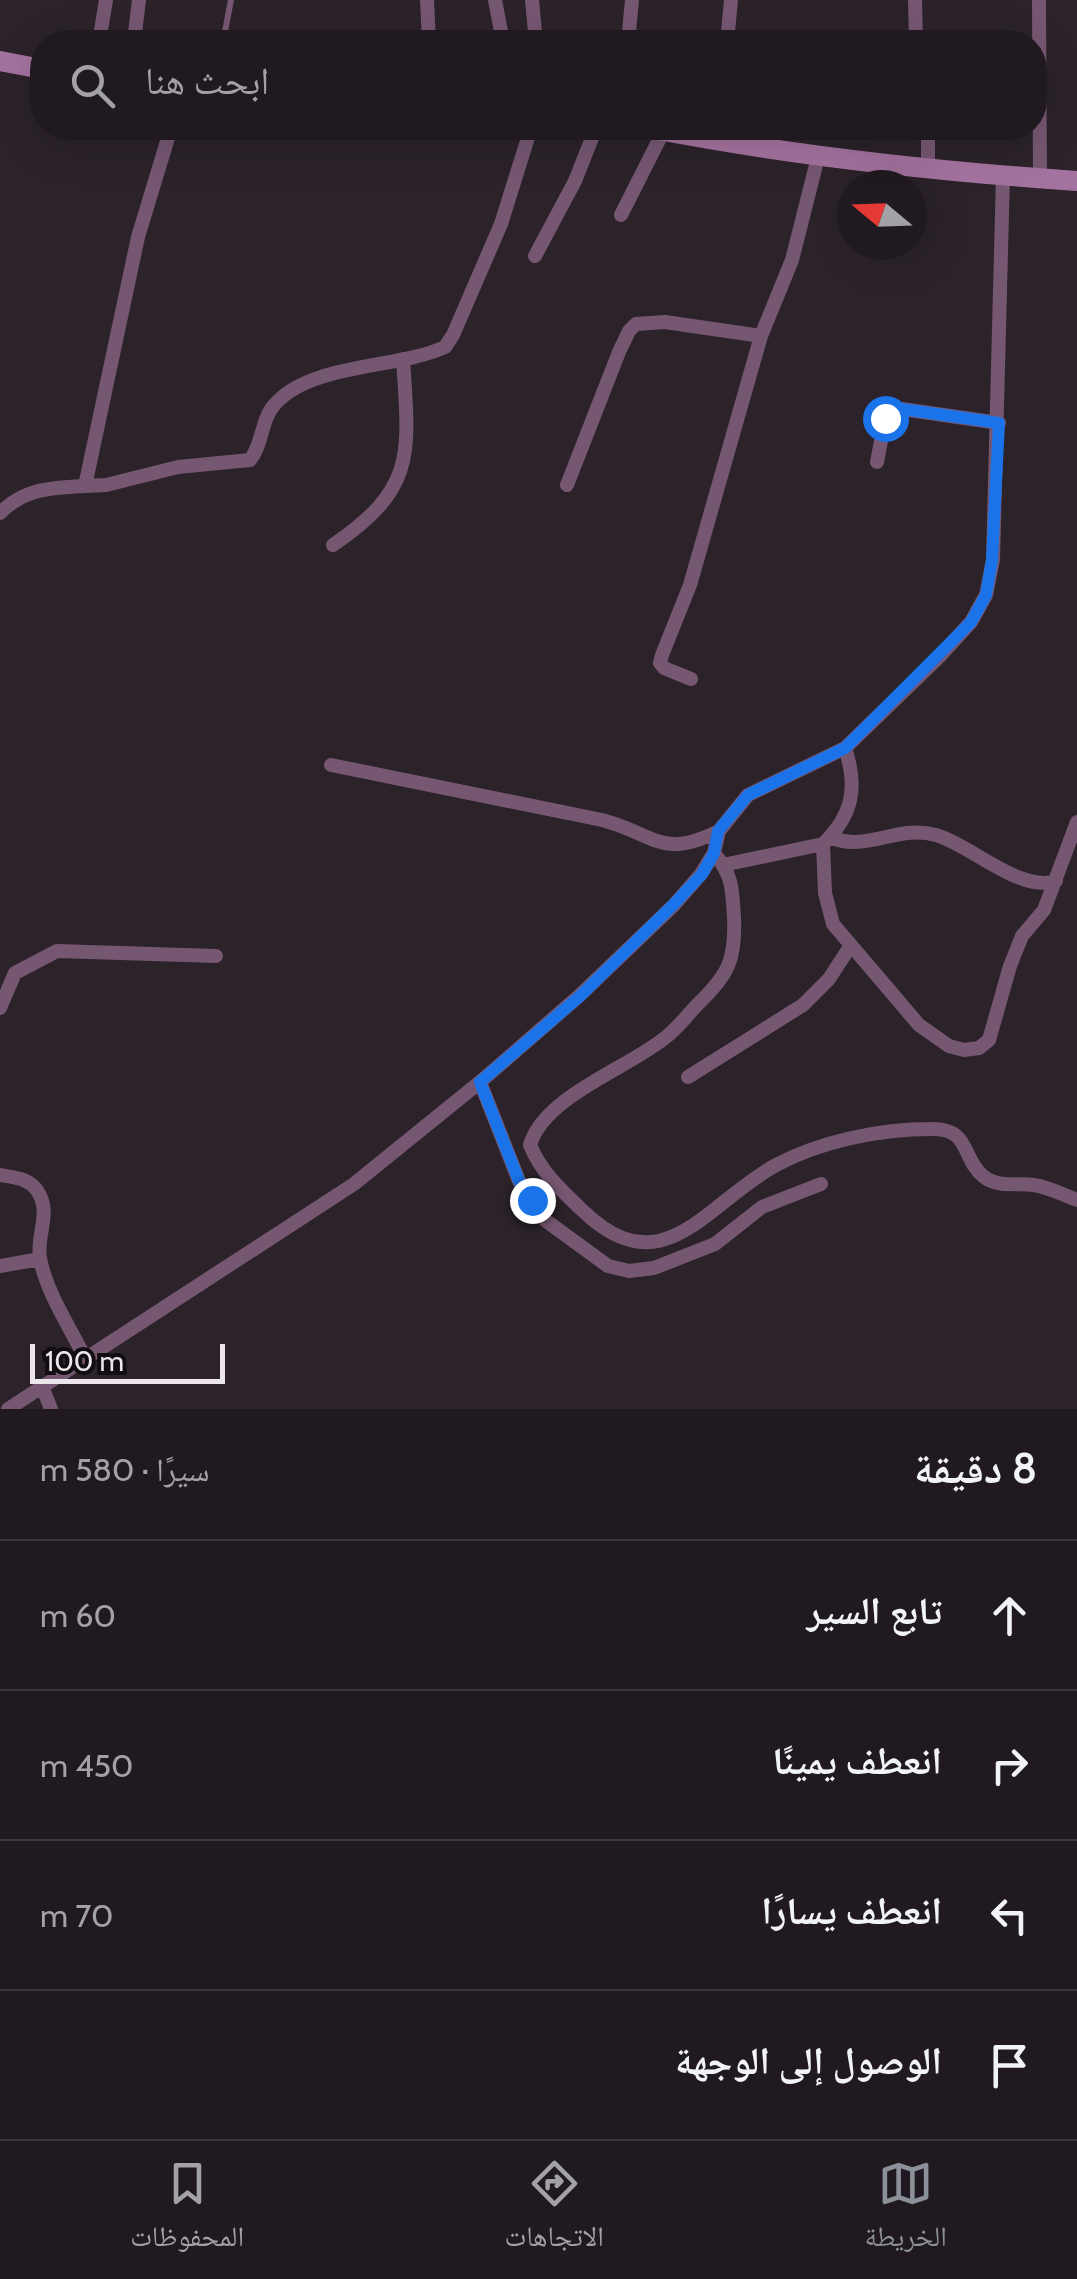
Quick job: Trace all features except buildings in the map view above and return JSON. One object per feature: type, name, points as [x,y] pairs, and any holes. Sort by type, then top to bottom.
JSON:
[{"type":"main road","points":[[0,61],[30,67]]},
{"type":"main road","points":[[742,140],[818,157],[1077,181]]},
{"type":"street","points":[[101,30],[106,0]]},
{"type":"street","points":[[135,30],[139,0]]},
{"type":"street","points":[[427,0],[428,30]]},
{"type":"street","points":[[495,0],[501,30]]},
{"type":"street","points":[[532,0],[535,30]]},
{"type":"street","points":[[629,30],[632,0]]},
{"type":"street","points":[[728,30],[731,0]]},
{"type":"street","points":[[915,0],[916,30]]},
{"type":"street","points":[[1039,0],[1039,30]]},
{"type":"street","points":[[85,486],[138,237],[167,140]]},
{"type":"street","points":[[0,514],[34,490],[106,484],[178,467],[250,460],[258,450],[270,412],[280,399],[326,376],[440,350],[448,343],[501,224],[527,140]]},
{"type":"street","points":[[535,256],[575,181],[591,140]]},
{"type":"street","points":[[621,215],[652,140]]},
{"type":"street","points":[[928,140],[928,169]]},
{"type":"street","points":[[1040,140],[1040,178]]},
{"type":"street","points":[[690,679],[660,663],[690,585],[760,336],[792,260],[818,157]]},
{"type":"street","points":[[331,765],[602,820],[625,826],[664,845],[694,843],[718,831],[748,795],[845,748],[971,622],[986,595],[992,560],[999,423],[1003,175]]},
{"type":"street","points":[[567,486],[619,352],[628,331],[636,324],[664,322],[760,336]]},
{"type":"street","points":[[334,545],[367,522],[397,484],[407,439],[403,359]]},
{"type":"street","points":[[877,462],[888,410],[999,423]]},
{"type":"street","points":[[845,748],[854,784],[846,811],[826,841],[827,908],[833,924],[920,1025],[949,1046],[979,1048],[989,1040],[1022,936],[1044,910],[1077,822]]},
{"type":"street","points":[[718,831],[719,859],[729,872],[732,889],[733,952],[718,986],[666,1037],[567,1101],[533,1134],[530,1145],[543,1171],[605,1231],[639,1243],[663,1240],[713,1213],[745,1185],[802,1153],[866,1136],[934,1128],[960,1138],[980,1174],[994,1183],[1034,1185],[1077,1200]]},
{"type":"street","points":[[8,1409],[354,1184],[580,996],[719,859],[826,841],[857,845],[892,834],[924,832],[955,843],[1036,884],[1056,881]]},
{"type":"street","points":[[688,1077],[803,1005],[829,980],[851,945]]},
{"type":"street","points":[[0,1008],[15,973],[57,952],[216,956]]},
{"type":"street","points":[[480,1082],[519,1181],[545,1220],[608,1266],[630,1271],[654,1268],[714,1244],[762,1207],[821,1184]]},
{"type":"street","points":[[0,1176],[24,1180],[40,1196],[44,1214],[40,1259],[86,1358]]},
{"type":"street","points":[[0,1266],[40,1259]]},
{"type":"street","points":[[42,1386],[51,1409]]},
{"type":"lane","points":[[225,30],[231,0]]},
{"type":"route","points":[[532,1200],[519,1181],[480,1082],[580,996],[674,904],[702,874],[714,853],[718,831],[748,795],[845,748],[939,657],[971,622],[986,595],[992,560],[999,423],[902,409],[888,410],[885,418]]}]
